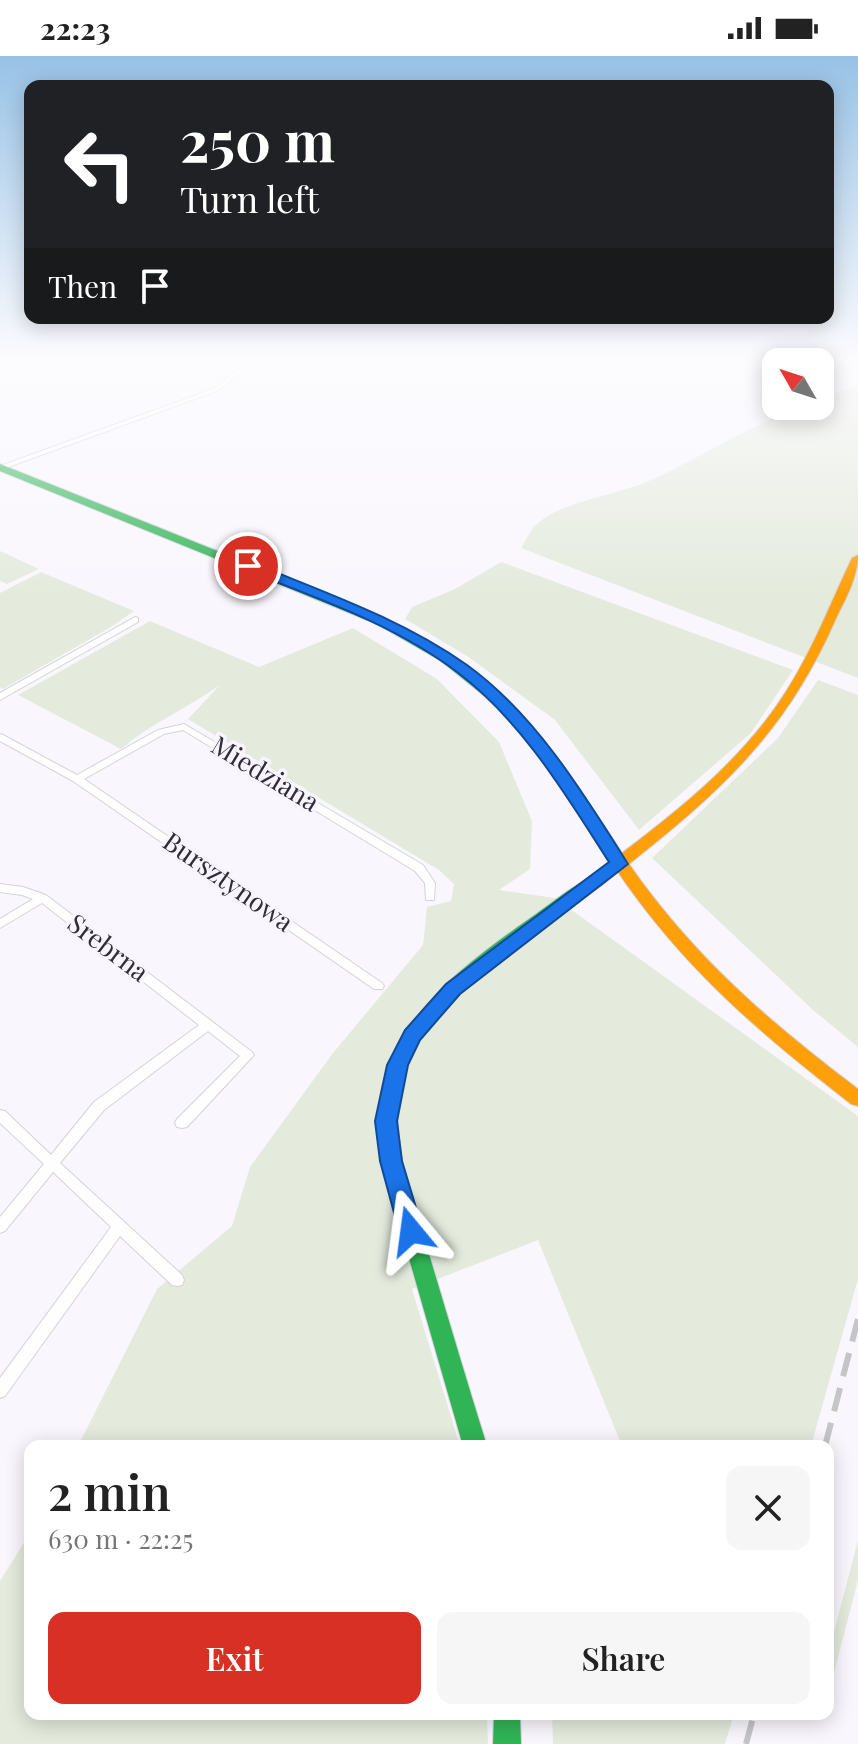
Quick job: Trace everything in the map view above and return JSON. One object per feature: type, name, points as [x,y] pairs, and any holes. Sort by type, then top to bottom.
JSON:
[{"type":"main road","points":[[0,468],[359,610],[429,646],[463,669],[522,724],[664,924],[724,989],[858,1099]]},
{"type":"main road","points":[[473,1440],[391,1161],[386,1121],[397,1065],[413,1035],[453,989],[619,864],[753,745],[792,697],[858,558]]},
{"type":"main road","points":[[507,1720],[507,1744]]},
{"type":"street","points":[[0,468],[86,437]]},
{"type":"street","points":[[0,697],[135,620]]},
{"type":"street","name":"Miedziana","points":[[77,779],[147,738],[173,727],[184,727],[419,868],[430,883],[430,897]]},
{"type":"street","name":"Bursztynowa","points":[[0,737],[77,779],[378,986]]},
{"type":"street","points":[[0,750],[12,744]]},
{"type":"street","name":"Srebrna","points":[[0,888],[23,891],[42,898],[248,1055],[182,1123]]},
{"type":"street","points":[[0,924],[42,898]]},
{"type":"street","points":[[0,1227],[93,1112],[127,1083],[208,1025]]},
{"type":"street","points":[[0,1115],[177,1280]]},
{"type":"street","points":[[0,1391],[120,1225]]},
{"type":"shaded area","points":[[736,437],[858,437],[858,678],[521,548],[535,525],[548,516],[587,500],[641,484]]},
{"type":"shaded area","points":[[0,551],[39,569],[7,584],[0,581]]},
{"type":"shaded area","points":[[501,562],[793,670],[751,733],[639,830],[555,720],[467,656],[405,619],[412,607],[455,589]]},
{"type":"shaded area","points":[[41,572],[134,611],[3,689],[0,687],[0,593]]},
{"type":"shaded area","points":[[150,621],[259,667],[353,628],[437,679],[499,742],[532,821],[530,869],[499,890],[555,898],[858,1116],[858,1279],[813,1440],[620,1440],[538,1240],[412,1289],[458,1440],[81,1440],[157,1289],[232,1226],[250,1167],[333,1053],[423,945],[427,907],[451,901],[454,884],[439,870],[188,719],[220,685],[121,749],[18,695]]},
{"type":"shaded area","points":[[818,680],[858,695],[858,1047],[813,1010],[652,858],[778,738]]},
{"type":"shaded area","points":[[858,1540],[858,1580],[834,1673],[834,1632]]},
{"type":"shaded area","points":[[24,1543],[24,1720],[487,1720],[488,1744],[0,1744],[0,1581]]},
{"type":"shaded area","points":[[552,1720],[732,1720],[725,1744],[553,1744]]},
{"type":"railway","points":[[827,1440],[858,1319]]},
{"type":"railway","points":[[746,1744],[752,1720]]},
{"type":"traffic: fast","points":[[0,467],[381,621],[446,658],[502,703]]},
{"type":"traffic: fast","points":[[473,1440],[391,1161],[388,1121],[393,1081],[406,1049],[425,1019],[449,992],[507,943],[596,881]]},
{"type":"traffic: fast","points":[[507,1720],[507,1744]]},
{"type":"traffic: slow","points":[[596,881],[697,800],[767,729],[805,671],[858,558]]},
{"type":"traffic: slow","points":[[502,703],[566,780],[640,892],[681,945],[753,1015],[858,1099]]},
{"type":"route","points":[[248,566],[382,620],[463,669],[522,724],[578,800],[619,864],[453,989],[413,1035],[397,1065],[386,1121],[391,1161],[411,1231]]}]
